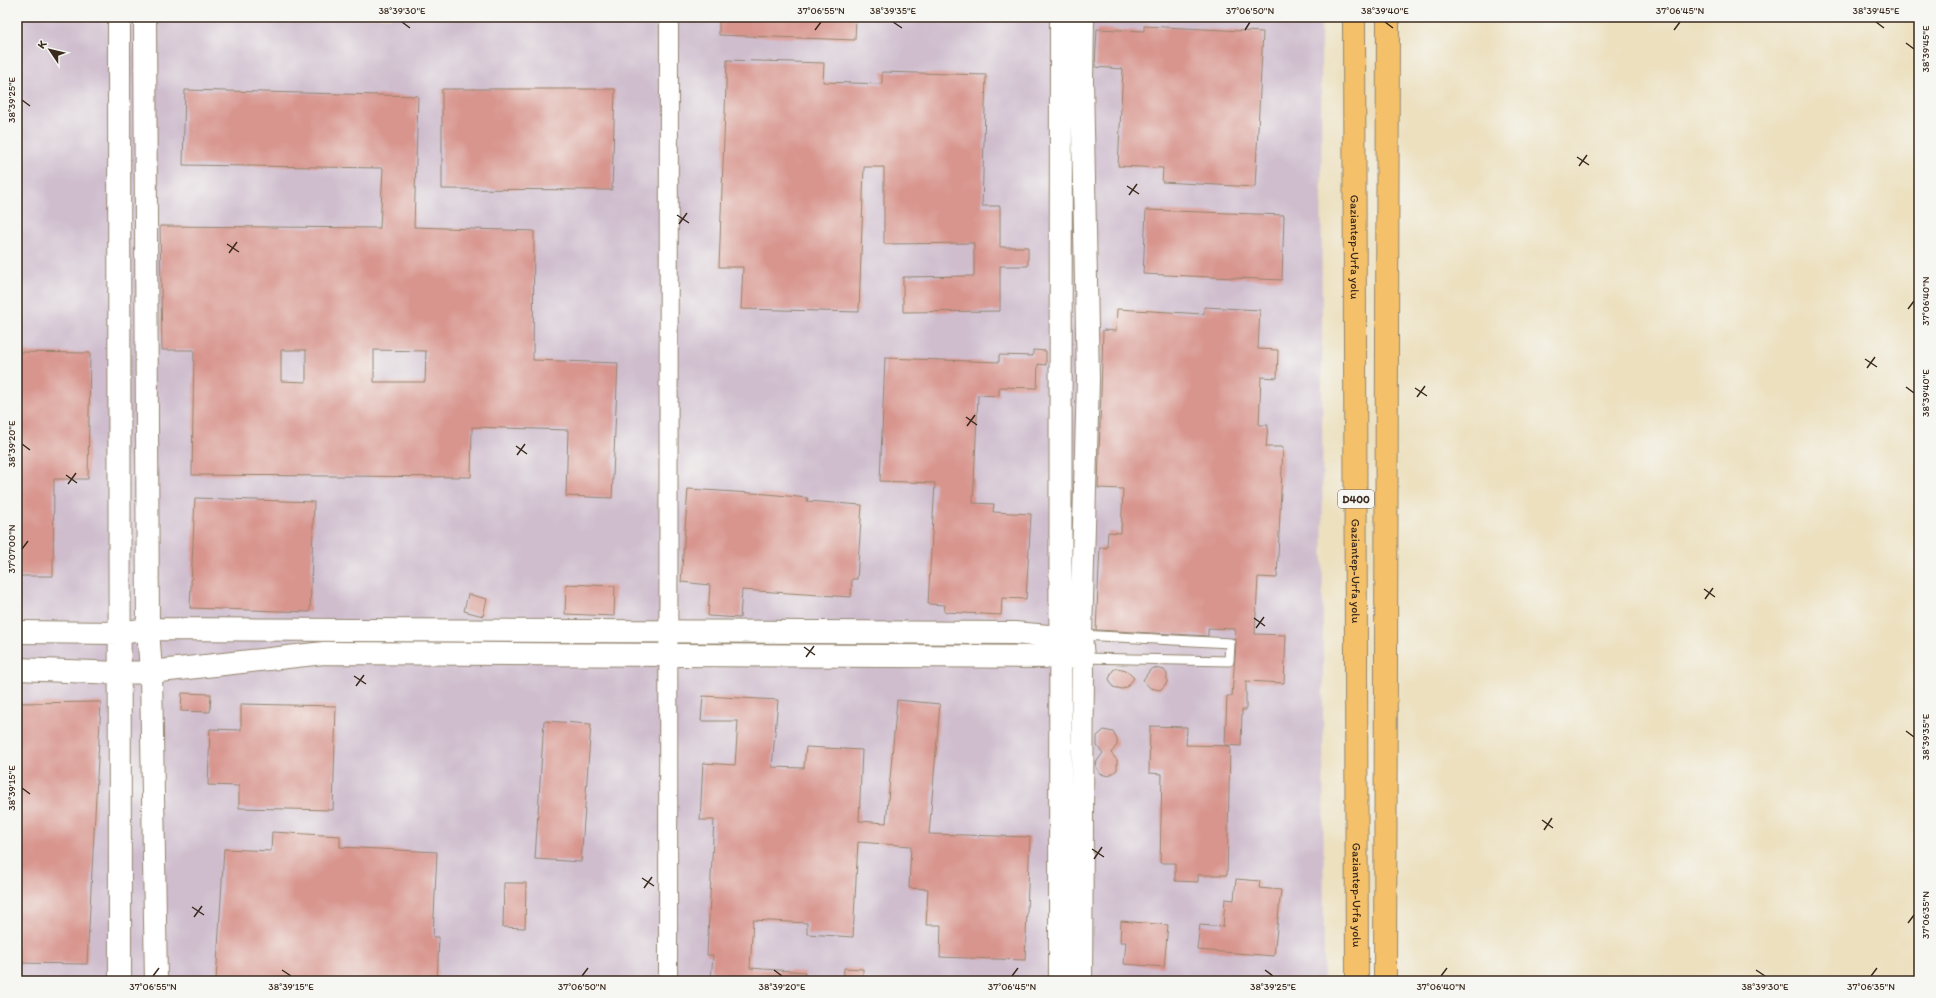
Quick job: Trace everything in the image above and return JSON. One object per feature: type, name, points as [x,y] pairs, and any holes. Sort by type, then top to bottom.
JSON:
[{"type":"highway","name":"Gaziantep-Urfa yolu","points":[[1354,17],[1357,981]]},
{"type":"highway","name":"D400","points":[[1385,981],[1388,17]]},
{"type":"street","points":[[119,17],[120,633],[118,673],[120,981]]},
{"type":"street","points":[[146,17],[148,629],[151,672],[156,981]]},
{"type":"street","points":[[668,981],[670,654],[669,17]]},
{"type":"street","points":[[1060,981],[1061,17]]},
{"type":"street","points":[[1081,981],[1083,658],[1081,635],[1088,379],[1082,81],[1083,17]]},
{"type":"street","points":[[17,632],[120,633],[148,629],[1014,633],[1060,647],[1083,658]]},
{"type":"street","points":[[17,669],[118,673],[151,672],[324,653],[670,654],[1060,647],[1081,635]]},
{"type":"lane","points":[[1081,635],[1230,643],[1229,661],[1083,658]]},
{"type":"shaded area","points":[[17,17],[1321,17],[1324,981],[17,981]]},
{"type":"building","points":[[719,17],[856,17],[855,40],[719,35]]},
{"type":"building","points":[[1144,26],[1263,32],[1255,187],[1162,182],[1163,168],[1118,166],[1123,69],[1095,67],[1097,29],[1144,31]]},
{"type":"building","points":[[727,60],[824,63],[823,82],[882,84],[882,72],[986,75],[982,206],[1000,206],[1000,247],[1028,247],[1028,266],[1000,266],[1000,311],[903,312],[903,277],[974,276],[974,243],[884,244],[884,167],[864,167],[859,312],[741,309],[743,267],[719,267]]},
{"type":"building","points":[[442,89],[615,89],[612,190],[442,189]]},
{"type":"building","points":[[185,90],[418,96],[414,227],[534,231],[533,360],[618,363],[612,498],[566,496],[568,430],[472,427],[471,477],[192,475],[194,350],[162,350],[160,226],[380,228],[383,168],[183,165]],"holes":[[[281,350],[306,350],[306,382],[281,381]],[[374,350],[426,351],[425,382],[374,382]]]},
{"type":"building","points":[[1146,210],[1284,215],[1282,280],[1143,274]]},
{"type":"building","points":[[1204,307],[1260,310],[1258,349],[1278,350],[1277,378],[1261,377],[1259,425],[1268,425],[1266,447],[1283,447],[1277,578],[1258,577],[1255,634],[1286,635],[1284,683],[1246,681],[1246,710],[1242,710],[1241,746],[1225,745],[1227,696],[1232,696],[1236,643],[1235,629],[1208,628],[1208,636],[1096,630],[1100,547],[1107,548],[1108,532],[1121,533],[1123,489],[1098,488],[1103,330],[1116,331],[1117,309],[1204,314]]},
{"type":"building","points":[[1033,350],[1046,351],[1046,365],[1038,364],[1037,388],[999,387],[999,396],[978,395],[973,503],[994,504],[993,512],[1031,514],[1026,599],[1002,598],[1001,615],[944,612],[945,605],[928,604],[935,483],[880,481],[885,358],[999,362],[999,355],[1033,356]]},
{"type":"building","points":[[17,352],[90,353],[88,479],[54,479],[53,576],[17,576]]},
{"type":"building","points":[[688,489],[767,494],[808,498],[807,501],[862,505],[857,579],[852,579],[851,597],[742,590],[740,618],[708,616],[710,585],[681,582]]},
{"type":"building","points":[[195,498],[314,502],[310,612],[190,608]]},
{"type":"building","points":[[566,584],[615,586],[614,616],[565,614]]},
{"type":"building","points":[[468,594],[487,599],[483,616],[464,611]]},
{"type":"building","points":[[1117,668],[1126,670],[1134,678],[1127,687],[1122,689],[1113,687],[1109,679],[1113,670]]},
{"type":"building","points":[[1154,668],[1164,670],[1167,674],[1167,683],[1160,690],[1150,688],[1143,680],[1150,670]]},
{"type":"building","points":[[182,693],[211,694],[210,712],[181,711]]},
{"type":"building","points":[[703,696],[778,700],[772,767],[804,768],[806,747],[862,750],[859,821],[886,823],[897,700],[940,704],[929,834],[1030,837],[1025,960],[940,957],[941,925],[926,925],[928,889],[909,888],[911,846],[858,842],[853,937],[807,934],[807,923],[753,920],[750,968],[805,972],[805,981],[711,981],[713,955],[707,955],[714,820],[700,820],[703,763],[735,765],[738,721],[701,721]]},
{"type":"building","points":[[101,702],[87,964],[17,963],[17,703]]},
{"type":"building","points":[[241,704],[336,706],[333,810],[239,808],[239,786],[208,785],[210,729],[241,730]]},
{"type":"building","points":[[544,721],[591,724],[581,862],[535,859]]},
{"type":"building","points":[[1150,726],[1187,727],[1186,745],[1230,746],[1227,875],[1198,875],[1198,882],[1175,881],[1175,863],[1160,863],[1162,774],[1149,773]]},
{"type":"building","points":[[1104,730],[1113,732],[1117,740],[1117,745],[1111,753],[1117,760],[1117,770],[1109,776],[1100,774],[1096,766],[1097,761],[1103,753],[1097,746],[1097,736]]},
{"type":"building","points":[[272,832],[340,836],[340,847],[437,852],[433,937],[439,937],[437,981],[216,981],[224,849],[271,851]]},
{"type":"building","points":[[1236,879],[1260,881],[1259,888],[1281,890],[1274,956],[1197,950],[1200,925],[1223,927],[1225,899],[1234,900]]},
{"type":"building","points":[[504,883],[526,883],[525,928],[503,927]]},
{"type":"building","points":[[1121,921],[1168,925],[1164,967],[1124,964],[1126,942],[1120,942]]},
{"type":"building","points":[[844,968],[863,969],[863,981],[843,981]]}]
